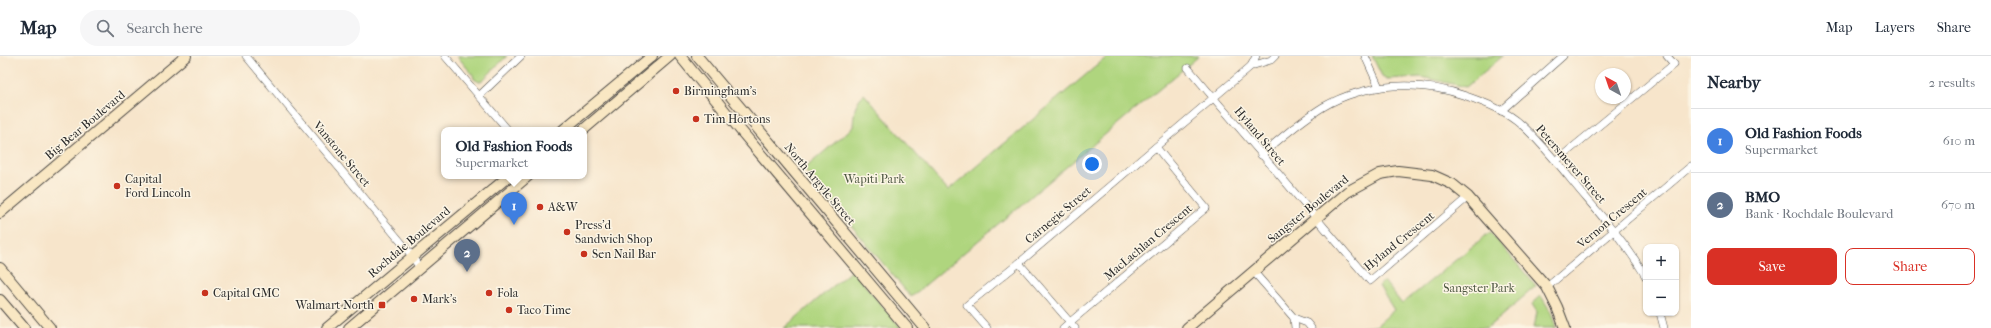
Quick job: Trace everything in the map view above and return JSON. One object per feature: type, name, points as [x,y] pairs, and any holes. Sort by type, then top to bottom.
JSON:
[{"type":"street","name":"Big Bear Boulevard","points":[[0,213],[186,56]]},
{"type":"street","name":"Vanstone Street","points":[[246,56],[406,248],[420,268]]},
{"type":"street","points":[[446,56],[505,127]]},
{"type":"street","points":[[479,96],[521,56]]},
{"type":"street","points":[[567,127],[652,56]]},
{"type":"street","points":[[587,127],[670,56]]},
{"type":"street","points":[[680,56],[907,328]]},
{"type":"street","name":"North Argyle Street","points":[[697,56],[925,328]]},
{"type":"street","points":[[1252,66],[1256,56]]},
{"type":"street","points":[[1252,66],[1271,60],[1275,56]]},
{"type":"street","points":[[1364,56],[1379,87]]},
{"type":"street","points":[[1501,110],[1563,56]]},
{"type":"street","points":[[1556,161],[1674,64],[1668,56]]},
{"type":"street","name":"Carnegie Street","points":[[1019,263],[1252,66]]},
{"type":"street","name":"Hyland Street","points":[[1188,68],[1316,218]]},
{"type":"street","name":"Petersmeyer Street","points":[[1261,155],[1294,126],[1325,106],[1354,94],[1379,87],[1417,85],[1449,90],[1501,110],[1521,124],[1556,161],[1634,257],[1643,272]]},
{"type":"street","name":"MacLachlan Crescent","points":[[1063,328],[1072,325],[1206,208],[1156,147]]},
{"type":"street","name":"Vernon Crescent","points":[[1547,287],[1691,166]]},
{"type":"street","name":"Sangster Boulevard","points":[[1192,326],[1253,271],[1347,192],[1380,174],[1398,171],[1432,175],[1452,184],[1468,197],[1547,287],[1565,328]]},
{"type":"street","name":"Rochdale Boulevard","points":[[327,328],[505,179]]},
{"type":"street","points":[[349,328],[524,179]]},
{"type":"street","name":"Hyland Crescent","points":[[1316,218],[1370,281],[1468,197]]},
{"type":"street","points":[[987,328],[967,305],[1019,263],[1072,325]]},
{"type":"street","points":[[0,268],[50,328]]},
{"type":"street","points":[[1253,271],[1294,318],[1307,323],[1312,328]]},
{"type":"street","points":[[0,300],[24,328]]},
{"type":"street","points":[[1661,316],[1664,328]]},
{"type":"street","points":[[1294,318],[1295,328]]},
{"type":"green space","points":[[457,56],[507,56],[484,79],[479,82],[474,79],[473,75]]},
{"type":"green space","name":"Wapiti Park","points":[[1108,56],[1199,56],[911,297],[804,169],[853,127],[856,105],[864,94],[948,191]]},
{"type":"green space","points":[[1372,56],[1503,56],[1466,87],[1421,77],[1387,79],[1382,76]]},
{"type":"green space","name":"Sangster Park","points":[[1490,232],[1536,286],[1487,328],[1355,328],[1376,326],[1394,310],[1379,286],[1384,281],[1402,304]]},
{"type":"green space","points":[[852,270],[901,328],[784,328]]},
{"type":"green space","points":[[1541,296],[1551,312],[1556,328],[1534,328],[1537,312],[1532,304]]},
{"type":"place","name":"Birmingham's","points":[[676,91]]},
{"type":"place","name":"Tim Hortons","points":[[696,119]]},
{"type":"place","name":"Capital Ford Lincoln","points":[[117,186]]},
{"type":"place","name":"A&W","points":[[540,207]]},
{"type":"place","name":"Old Fashion Foods","points":[[514,225]]},
{"type":"place","name":"Press'd Sandwich Shop","points":[[567,232]]},
{"type":"place","name":"Sen Nail Bar","points":[[584,254]]},
{"type":"place","name":"BMO","points":[[467,272]]},
{"type":"place","name":"Capital GMC","points":[[205,293]]},
{"type":"place","name":"Fola","points":[[489,293]]},
{"type":"place","name":"Mark's","points":[[414,299]]},
{"type":"place","name":"Walmart North","points":[[382,305]]},
{"type":"place","name":"Taco Time","points":[[509,310]]}]
